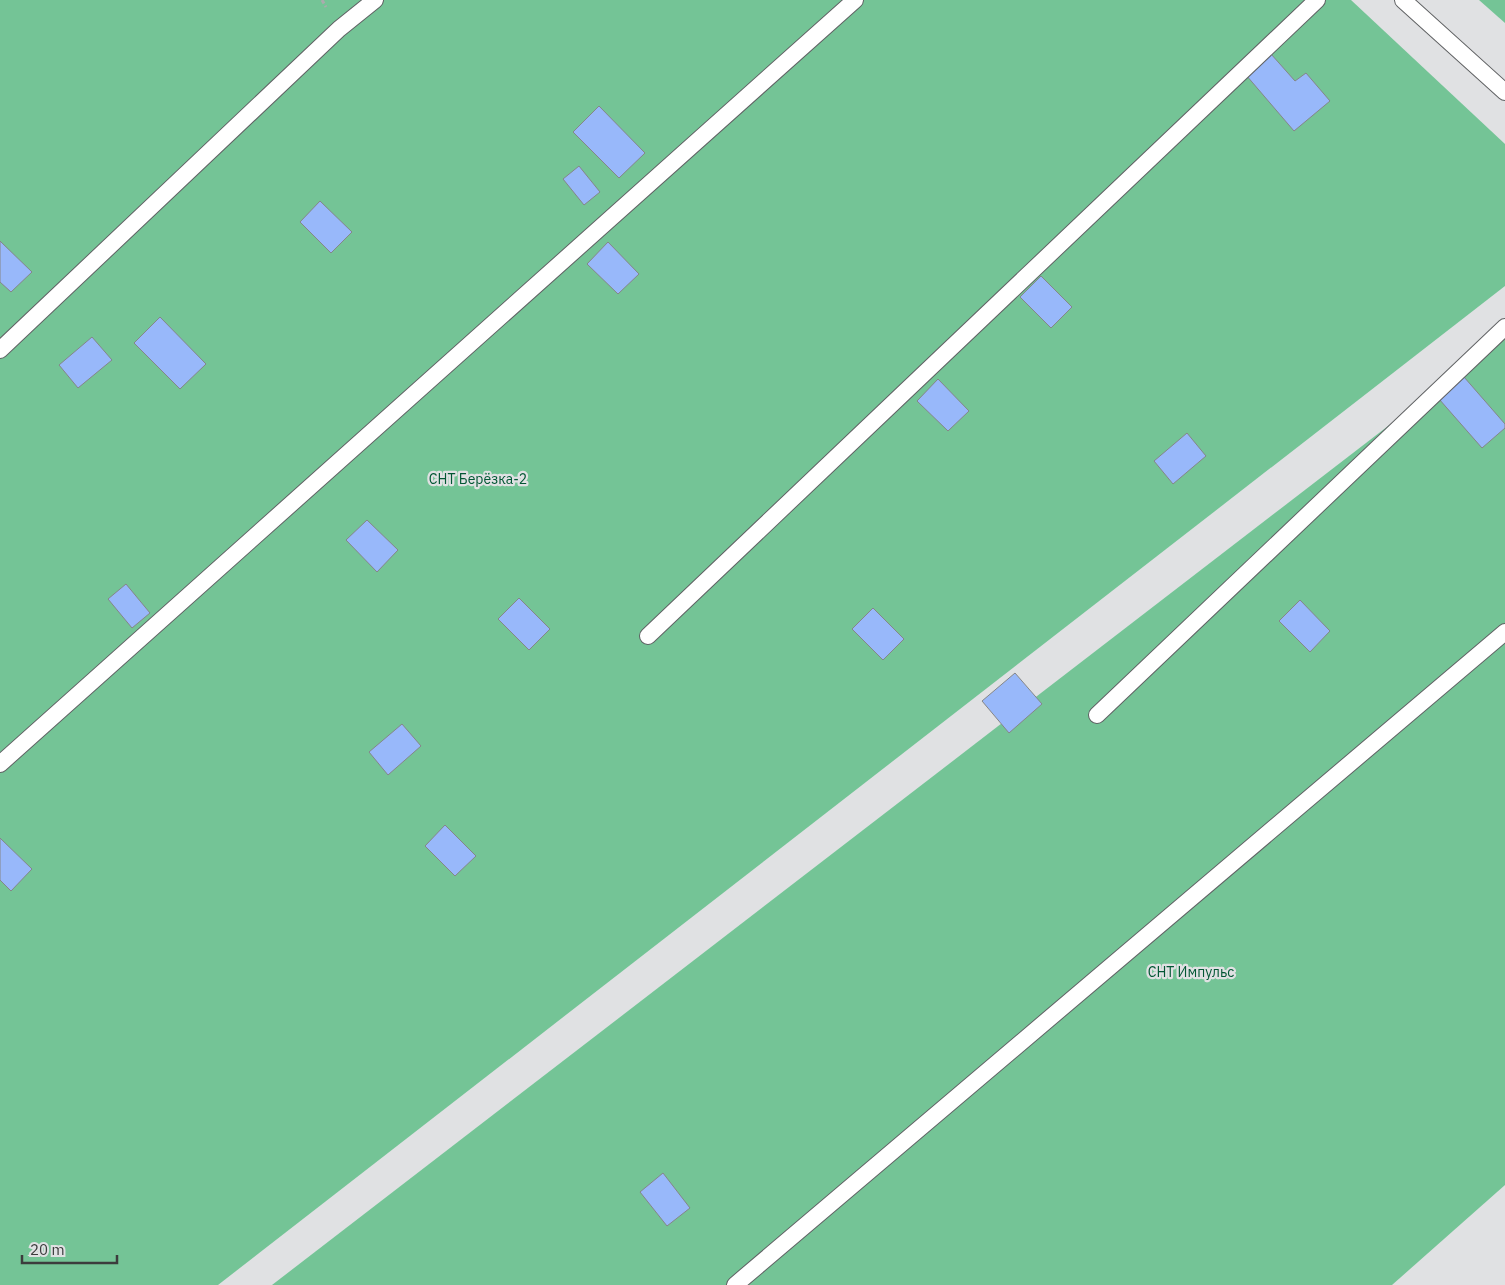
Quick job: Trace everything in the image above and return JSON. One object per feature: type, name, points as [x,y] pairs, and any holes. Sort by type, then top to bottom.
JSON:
[{"type":"lane","points":[[0,350],[332,36],[375,0]]},
{"type":"lane","points":[[0,764],[855,0]]},
{"type":"lane","points":[[648,636],[1317,0]]},
{"type":"lane","points":[[1404,0],[1505,92]]},
{"type":"lane","points":[[1097,715],[1505,327]]},
{"type":"lane","points":[[735,1285],[1505,632]]},
{"type":"green space","name":"СНТ Берёзка-2","points":[[0,0],[1351,0],[1505,144],[1505,286],[218,1285],[0,1285]]},
{"type":"green space","points":[[1479,0],[1505,0],[1505,23]]},
{"type":"green space","name":"СНТ Импульс","points":[[1505,336],[1505,1185],[1392,1285],[272,1285]]},
{"type":"building","points":[[1271,54],[1295,81],[1306,73],[1330,101],[1294,131],[1246,75]]},
{"type":"building","points":[[599,106],[645,153],[619,178],[573,132]]},
{"type":"building","points":[[579,166],[600,192],[584,205],[563,179]]},
{"type":"building","points":[[320,201],[352,232],[331,253],[300,222]]},
{"type":"building","points":[[0,241],[32,272],[11,292],[0,282]]},
{"type":"building","points":[[608,242],[639,274],[618,294],[587,264]]},
{"type":"building","points":[[1041,276],[1072,307],[1051,328],[1020,297]]},
{"type":"building","points":[[160,317],[206,364],[180,389],[134,343]]},
{"type":"building","points":[[92,337],[112,360],[78,388],[59,365]]},
{"type":"building","points":[[1464,377],[1505,424],[1505,428],[1482,448],[1439,399]]},
{"type":"building","points":[[938,379],[969,411],[948,431],[917,401]]},
{"type":"building","points":[[1187,433],[1206,456],[1173,484],[1154,461]]},
{"type":"building","points":[[367,520],[398,550],[377,572],[346,540]]},
{"type":"building","points":[[126,584],[150,613],[132,628],[108,599]]},
{"type":"building","points":[[519,598],[550,629],[529,650],[498,619]]},
{"type":"building","points":[[1300,600],[1330,631],[1310,652],[1279,621]]},
{"type":"building","points":[[873,608],[904,639],[883,660],[852,629]]},
{"type":"building","points":[[1015,673],[1042,704],[1009,733],[982,701]]},
{"type":"building","points":[[402,724],[421,746],[388,775],[369,752]]},
{"type":"building","points":[[445,825],[476,856],[455,876],[425,846]]},
{"type":"building","points":[[0,838],[32,869],[11,891],[0,880]]},
{"type":"building","points":[[663,1173],[690,1208],[667,1226],[640,1192]]}]
